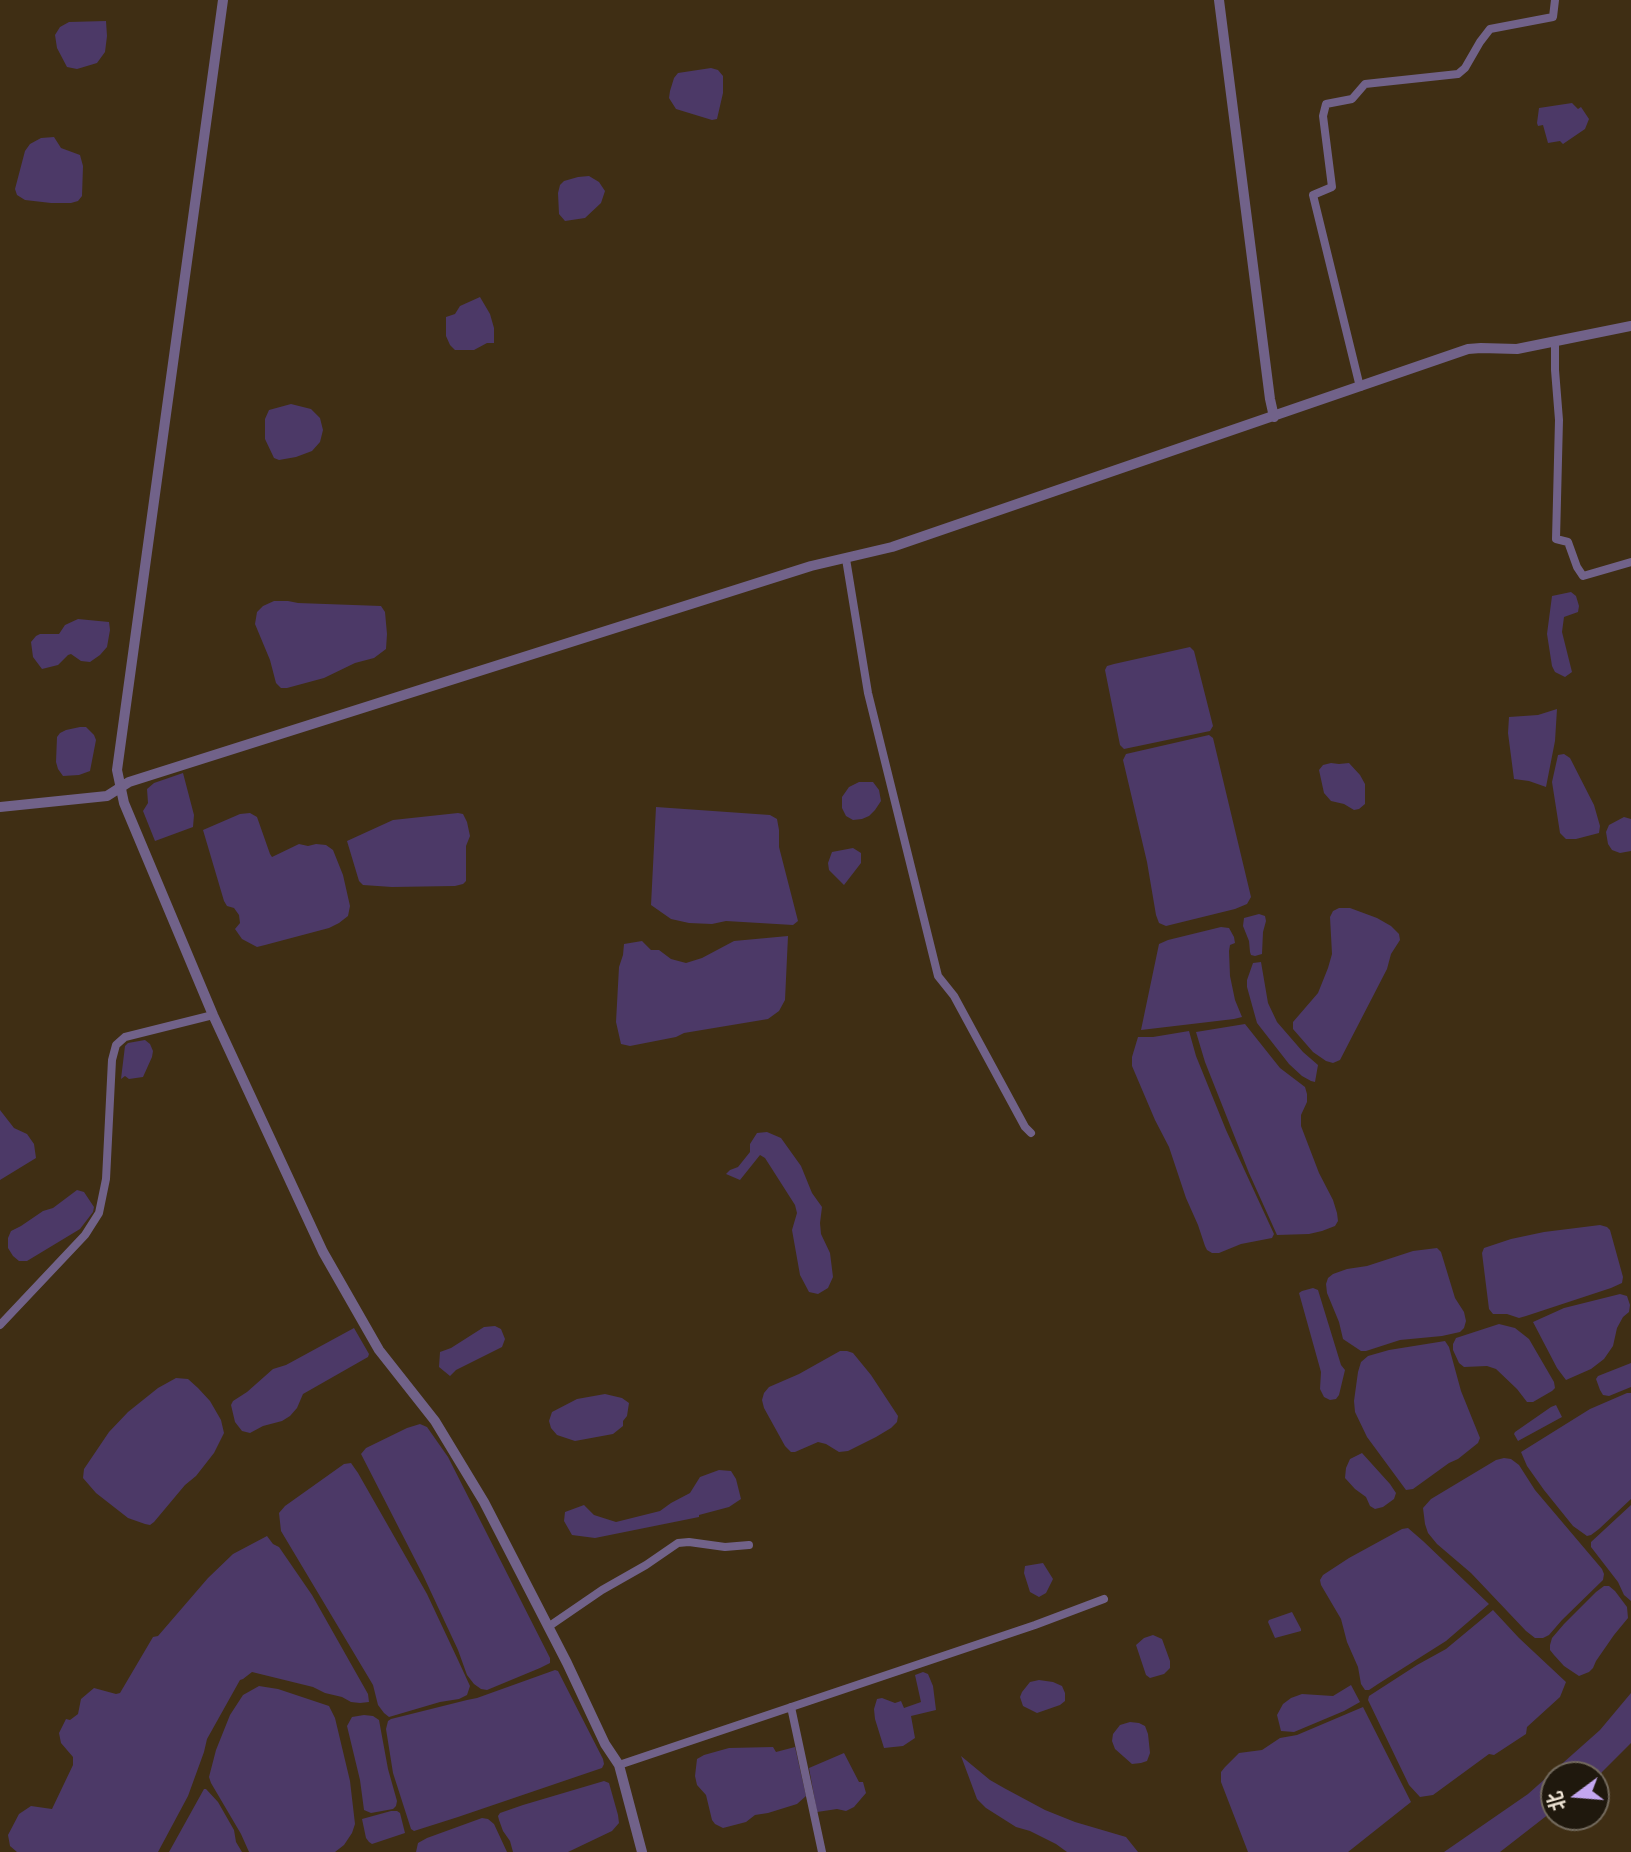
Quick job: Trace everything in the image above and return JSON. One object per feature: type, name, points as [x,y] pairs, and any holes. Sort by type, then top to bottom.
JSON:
[{"type":"street","points":[[223,0],[117,771],[124,803],[213,1015],[323,1252],[379,1350],[435,1420],[484,1502],[605,1744],[620,1765],[642,1852]]},
{"type":"street","points":[[1219,0],[1266,374],[1274,417]]},
{"type":"street","points":[[1360,387],[1313,195],[1332,187],[1323,116],[1326,104],[1352,99],[1365,84],[1458,74],[1465,68],[1490,29],[1553,17],[1555,0]]},
{"type":"street","points":[[0,807],[107,796],[129,782],[811,566],[892,547],[1468,349],[1517,349],[1631,326]]},
{"type":"street","points":[[1555,343],[1559,420],[1556,539],[1568,542],[1583,576],[1631,562]]},
{"type":"street","points":[[846,559],[868,693],[938,976],[954,996],[1025,1127],[1031,1133]]},
{"type":"street","points":[[0,1325],[85,1235],[99,1213],[106,1179],[111,1060],[116,1045],[125,1037],[213,1015]]},
{"type":"street","points":[[548,1627],[678,1543],[725,1547],[750,1545]]},
{"type":"street","points":[[620,1765],[1104,1600]]},
{"type":"street","points":[[791,1707],[822,1852]]},
{"type":"shaded area","points":[[106,21],[105,52],[97,63],[77,69],[67,67],[57,48],[55,35],[60,27],[69,22]]},
{"type":"shaded area","points":[[711,68],[718,70],[723,76],[723,93],[717,119],[712,120],[676,109],[669,98],[678,73]]},
{"type":"shaded area","points":[[1572,103],[1578,109],[1581,107],[1589,119],[1585,129],[1563,144],[1560,141],[1548,143],[1543,125],[1538,126],[1537,123],[1539,108]]},
{"type":"shaded area","points":[[54,137],[61,148],[80,155],[83,166],[82,196],[71,203],[25,200],[17,195],[15,189],[25,151],[30,144],[41,138]]},
{"type":"shaded area","points":[[589,176],[599,182],[605,191],[601,203],[585,218],[565,221],[559,214],[560,185],[564,181]]},
{"type":"shaded area","points":[[480,297],[490,314],[494,343],[487,343],[474,350],[455,350],[446,336],[446,317],[455,314],[460,306]]},
{"type":"shaded area","points":[[291,404],[311,409],[320,418],[323,430],[320,442],[312,451],[279,460],[274,458],[265,439],[265,419],[269,410]]},
{"type":"shaded area","points":[[1571,592],[1576,596],[1579,606],[1578,612],[1564,617],[1562,632],[1572,672],[1565,677],[1555,672],[1552,666],[1547,634],[1552,596]]},
{"type":"shaded area","points":[[274,601],[381,606],[385,612],[386,649],[374,658],[355,663],[324,678],[281,688],[276,683],[255,624],[257,612]]},
{"type":"shaded area","points":[[78,619],[109,622],[107,647],[90,662],[81,661],[71,654],[58,665],[42,669],[33,657],[31,642],[40,634],[59,634],[65,625]]},
{"type":"shaded area","points":[[1190,647],[1194,651],[1213,726],[1210,731],[1124,749],[1120,745],[1105,670],[1107,666]]},
{"type":"shaded area","points":[[1557,709],[1555,741],[1546,787],[1514,779],[1508,733],[1509,717],[1538,715]]},
{"type":"shaded area","points":[[86,727],[96,740],[90,771],[63,776],[56,762],[57,737],[66,730]]},
{"type":"shaded area","points":[[1209,735],[1213,738],[1251,897],[1247,904],[1235,909],[1166,926],[1159,923],[1156,915],[1147,862],[1123,760],[1126,754]]},
{"type":"shaded area","points":[[1564,754],[1570,758],[1594,805],[1600,826],[1599,833],[1566,839],[1560,833],[1552,782],[1558,755]]},
{"type":"shaded area","points":[[1349,763],[1360,775],[1365,784],[1365,804],[1359,809],[1354,810],[1331,801],[1324,793],[1319,770],[1323,765]]},
{"type":"shaded area","points":[[183,773],[194,815],[193,827],[155,841],[143,811],[148,803],[147,789],[154,783]]},
{"type":"shaded area","points":[[859,782],[873,782],[879,790],[881,801],[869,816],[853,820],[846,816],[842,808],[842,797],[849,787]]},
{"type":"shaded area","points":[[656,807],[770,815],[777,819],[779,847],[798,921],[793,925],[726,921],[712,924],[689,923],[671,919],[651,905]]},
{"type":"shaded area","points":[[250,813],[257,817],[272,857],[299,844],[326,845],[333,850],[343,875],[350,906],[348,916],[329,928],[257,947],[242,939],[235,929],[240,923],[239,915],[224,901],[203,830],[240,814]]},
{"type":"shaded area","points":[[463,814],[470,836],[466,846],[466,881],[463,884],[392,887],[363,885],[359,881],[347,841],[393,820]]},
{"type":"shaded area","points":[[1624,817],[1631,819],[1631,851],[1620,853],[1612,850],[1608,844],[1606,832],[1609,825]]},
{"type":"shaded area","points":[[853,848],[861,853],[861,863],[844,885],[829,870],[828,863],[832,852]]},
{"type":"shaded area","points":[[1350,908],[1377,918],[1391,926],[1399,934],[1400,940],[1340,1060],[1333,1063],[1313,1052],[1293,1029],[1293,1022],[1318,993],[1332,954],[1330,917],[1333,911]]},
{"type":"shaded area","points":[[1259,914],[1265,916],[1266,921],[1262,954],[1255,956],[1251,955],[1243,926],[1244,918]]},
{"type":"shaded area","points":[[1221,927],[1229,928],[1234,937],[1235,943],[1230,945],[1229,951],[1230,976],[1242,1017],[1141,1030],[1159,944]]},
{"type":"shaded area","points":[[788,936],[785,1000],[779,1011],[768,1019],[684,1033],[630,1046],[621,1044],[616,1022],[619,967],[624,944],[642,941],[651,950],[659,950],[671,959],[686,963],[702,958],[734,941]]},
{"type":"shaded area","points":[[1261,962],[1268,1003],[1277,1022],[1318,1065],[1315,1082],[1302,1076],[1289,1064],[1257,1023],[1247,980],[1253,963]]},
{"type":"shaded area","points":[[1245,1024],[1280,1068],[1305,1087],[1307,1102],[1301,1115],[1301,1126],[1319,1173],[1333,1200],[1338,1221],[1335,1226],[1309,1234],[1277,1235],[1249,1173],[1205,1062],[1196,1032]]},
{"type":"shaded area","points":[[1189,1031],[1196,1056],[1226,1130],[1274,1234],[1272,1238],[1241,1244],[1219,1253],[1212,1253],[1205,1246],[1169,1147],[1132,1066],[1138,1037]]},
{"type":"shaded area","points":[[145,1040],[153,1051],[143,1077],[129,1079],[125,1076],[121,1079],[125,1046]]},
{"type":"shaded area","points":[[0,1110],[14,1128],[27,1134],[34,1144],[36,1158],[0,1180]]},
{"type":"shaded area","points":[[767,1132],[781,1138],[801,1166],[812,1193],[822,1207],[821,1234],[830,1253],[833,1277],[828,1288],[818,1294],[809,1292],[800,1275],[792,1230],[797,1213],[795,1205],[765,1158],[760,1155],[740,1180],[726,1174],[738,1167],[750,1152],[750,1144],[757,1133]]},
{"type":"shaded area","points":[[77,1190],[84,1192],[94,1207],[80,1229],[27,1261],[19,1261],[13,1256],[8,1248],[11,1231],[43,1211],[53,1208]]},
{"type":"shaded area","points":[[1600,1225],[1610,1230],[1623,1277],[1622,1283],[1519,1318],[1507,1314],[1493,1314],[1489,1309],[1482,1253],[1484,1248],[1544,1232]]},
{"type":"shaded area","points":[[1437,1248],[1441,1252],[1455,1298],[1464,1312],[1466,1321],[1460,1332],[1400,1340],[1366,1351],[1361,1351],[1343,1339],[1327,1293],[1328,1278],[1347,1269],[1367,1266],[1413,1251]]},
{"type":"shaded area","points":[[1313,1288],[1318,1290],[1341,1365],[1345,1370],[1336,1399],[1324,1397],[1320,1389],[1321,1372],[1299,1293]]},
{"type":"shaded area","points":[[1620,1294],[1627,1296],[1630,1305],[1629,1312],[1617,1328],[1613,1346],[1604,1359],[1591,1369],[1566,1380],[1533,1322],[1564,1308]]},
{"type":"shaded area","points":[[1499,1324],[1515,1328],[1529,1339],[1554,1382],[1555,1388],[1552,1391],[1533,1402],[1527,1402],[1496,1369],[1487,1366],[1464,1367],[1459,1363],[1453,1350],[1456,1338]]},
{"type":"shaded area","points":[[495,1326],[501,1329],[505,1339],[502,1347],[456,1370],[450,1376],[439,1367],[440,1352],[484,1327]]},
{"type":"shaded area","points":[[354,1328],[369,1354],[368,1357],[303,1394],[297,1408],[282,1421],[250,1433],[242,1431],[235,1422],[231,1405],[233,1401],[273,1369],[286,1365]]},
{"type":"shaded area","points":[[1445,1341],[1480,1438],[1478,1443],[1458,1459],[1413,1489],[1406,1490],[1367,1437],[1355,1412],[1358,1372],[1361,1362],[1368,1356]]},
{"type":"shaded area","points":[[840,1351],[853,1353],[871,1375],[898,1416],[897,1422],[876,1437],[848,1451],[839,1452],[818,1442],[791,1452],[764,1408],[764,1393],[769,1387]]},
{"type":"shaded area","points":[[1631,1363],[1631,1387],[1609,1396],[1603,1395],[1596,1379],[1598,1376]]},
{"type":"shaded area","points":[[176,1378],[188,1379],[210,1401],[221,1420],[224,1433],[214,1453],[196,1476],[150,1525],[128,1518],[96,1493],[83,1478],[84,1469],[109,1432],[128,1412],[158,1388]]},
{"type":"shaded area","points":[[1631,1393],[1631,1499],[1599,1529],[1587,1536],[1573,1526],[1544,1490],[1527,1466],[1521,1452],[1590,1409]]},
{"type":"shaded area","points":[[605,1394],[622,1398],[629,1403],[623,1426],[613,1434],[575,1441],[557,1435],[551,1428],[549,1421],[552,1412],[577,1399]]},
{"type":"shaded area","points":[[1556,1405],[1562,1417],[1518,1441],[1515,1432]]},
{"type":"shaded area","points":[[420,1424],[427,1427],[448,1457],[550,1658],[550,1663],[487,1690],[474,1684],[467,1675],[423,1575],[361,1454],[366,1448]]},
{"type":"shaded area","points":[[1362,1453],[1396,1493],[1394,1499],[1383,1507],[1375,1509],[1370,1506],[1366,1497],[1345,1478],[1350,1459]]},
{"type":"shaded area","points":[[1504,1458],[1519,1465],[1535,1490],[1604,1574],[1603,1580],[1543,1638],[1535,1638],[1526,1631],[1471,1573],[1437,1544],[1425,1524],[1423,1508],[1431,1499],[1496,1460]]},
{"type":"shaded area","points":[[351,1463],[427,1594],[470,1686],[467,1695],[459,1699],[389,1717],[384,1713],[378,1705],[373,1685],[281,1531],[279,1513],[285,1506],[344,1464]]},
{"type":"shaded area","points":[[719,1470],[731,1471],[741,1499],[729,1507],[699,1517],[595,1538],[572,1535],[564,1521],[565,1512],[584,1505],[594,1515],[616,1522],[660,1511],[690,1493],[700,1477]]},
{"type":"shaded area","points":[[1631,1505],[1631,1601],[1591,1547],[1591,1542]]},
{"type":"shaded area","points":[[1408,1528],[1489,1604],[1446,1641],[1365,1690],[1341,1619],[1320,1580],[1323,1575],[1349,1558]]},
{"type":"shaded area","points":[[267,1536],[279,1547],[312,1595],[368,1694],[369,1702],[351,1702],[313,1687],[252,1672],[240,1680],[207,1739],[188,1796],[158,1852],[17,1852],[10,1846],[8,1835],[19,1814],[31,1806],[52,1809],[73,1765],[73,1757],[61,1743],[59,1733],[66,1719],[70,1720],[78,1714],[81,1699],[94,1688],[120,1693],[153,1637],[158,1636],[208,1578],[233,1554]]},
{"type":"shaded area","points":[[1043,1563],[1053,1579],[1046,1593],[1039,1597],[1030,1592],[1024,1573],[1025,1566]]},
{"type":"shaded area","points":[[1604,1586],[1615,1591],[1627,1607],[1628,1618],[1593,1668],[1579,1676],[1564,1666],[1550,1650],[1550,1645],[1552,1638],[1564,1624]]},
{"type":"shaded area","points":[[1493,1610],[1566,1682],[1560,1697],[1527,1727],[1526,1734],[1494,1755],[1489,1754],[1433,1795],[1420,1797],[1409,1785],[1368,1700],[1369,1696],[1446,1649]]},
{"type":"shaded area","points":[[1292,1612],[1301,1631],[1275,1638],[1269,1620]]},
{"type":"shaded area","points":[[1153,1635],[1162,1639],[1170,1668],[1164,1674],[1150,1678],[1146,1675],[1136,1645]]},
{"type":"shaded area","points":[[558,1671],[603,1759],[602,1768],[458,1817],[414,1831],[411,1829],[393,1773],[386,1729],[388,1721],[477,1698]]},
{"type":"shaded area","points":[[923,1672],[928,1674],[933,1686],[936,1710],[911,1716],[915,1738],[903,1746],[884,1748],[875,1719],[877,1699],[895,1703],[901,1701],[904,1708],[921,1702],[915,1675]]},
{"type":"shaded area","points":[[1039,1680],[1062,1686],[1065,1701],[1037,1713],[1023,1706],[1020,1697],[1022,1692],[1030,1682]]},
{"type":"shaded area","points":[[1351,1685],[1360,1702],[1294,1732],[1281,1731],[1277,1715],[1283,1704],[1291,1698],[1302,1694],[1333,1696]]},
{"type":"shaded area","points":[[259,1686],[278,1689],[329,1706],[335,1718],[350,1781],[355,1824],[344,1845],[335,1852],[249,1852],[211,1783],[209,1777],[216,1750],[230,1715],[243,1695]]},
{"type":"shaded area","points":[[1631,1693],[1631,1743],[1610,1764],[1610,1761],[1565,1761],[1600,1730]]},
{"type":"shaded area","points":[[1363,1707],[1411,1802],[1348,1852],[1248,1852],[1221,1782],[1221,1772],[1239,1753],[1262,1750],[1280,1738],[1297,1735]]},
{"type":"shaded area","points":[[364,1715],[379,1720],[397,1801],[393,1809],[371,1813],[364,1810],[347,1726],[352,1717]]},
{"type":"shaded area","points":[[1130,1722],[1145,1726],[1150,1753],[1147,1761],[1132,1764],[1115,1749],[1113,1734],[1120,1725]]},
{"type":"shaded area","points":[[773,1747],[776,1752],[795,1747],[806,1796],[797,1804],[755,1815],[746,1822],[723,1828],[715,1824],[706,1795],[697,1785],[697,1759],[729,1748]]},
{"type":"shaded area","points":[[844,1753],[859,1782],[863,1782],[866,1793],[854,1807],[846,1811],[837,1809],[817,1812],[809,1768]]},
{"type":"shaded area","points":[[961,1756],[1004,1788],[1045,1810],[1126,1837],[1138,1852],[1067,1852],[1030,1831],[1016,1827],[977,1799]]},
{"type":"shaded area","points":[[604,1781],[609,1783],[618,1815],[619,1823],[612,1831],[568,1852],[513,1852],[499,1820],[500,1813]]},
{"type":"shaded area","points":[[1540,1783],[1540,1821],[1500,1852],[1444,1852]]},
{"type":"shaded area","points":[[204,1789],[218,1802],[234,1830],[236,1842],[242,1852],[169,1852]]},
{"type":"shaded area","points":[[391,1811],[400,1813],[405,1833],[372,1844],[366,1838],[362,1819]]},
{"type":"shaded area","points":[[482,1818],[494,1824],[507,1852],[416,1852],[418,1843],[427,1838]]}]
